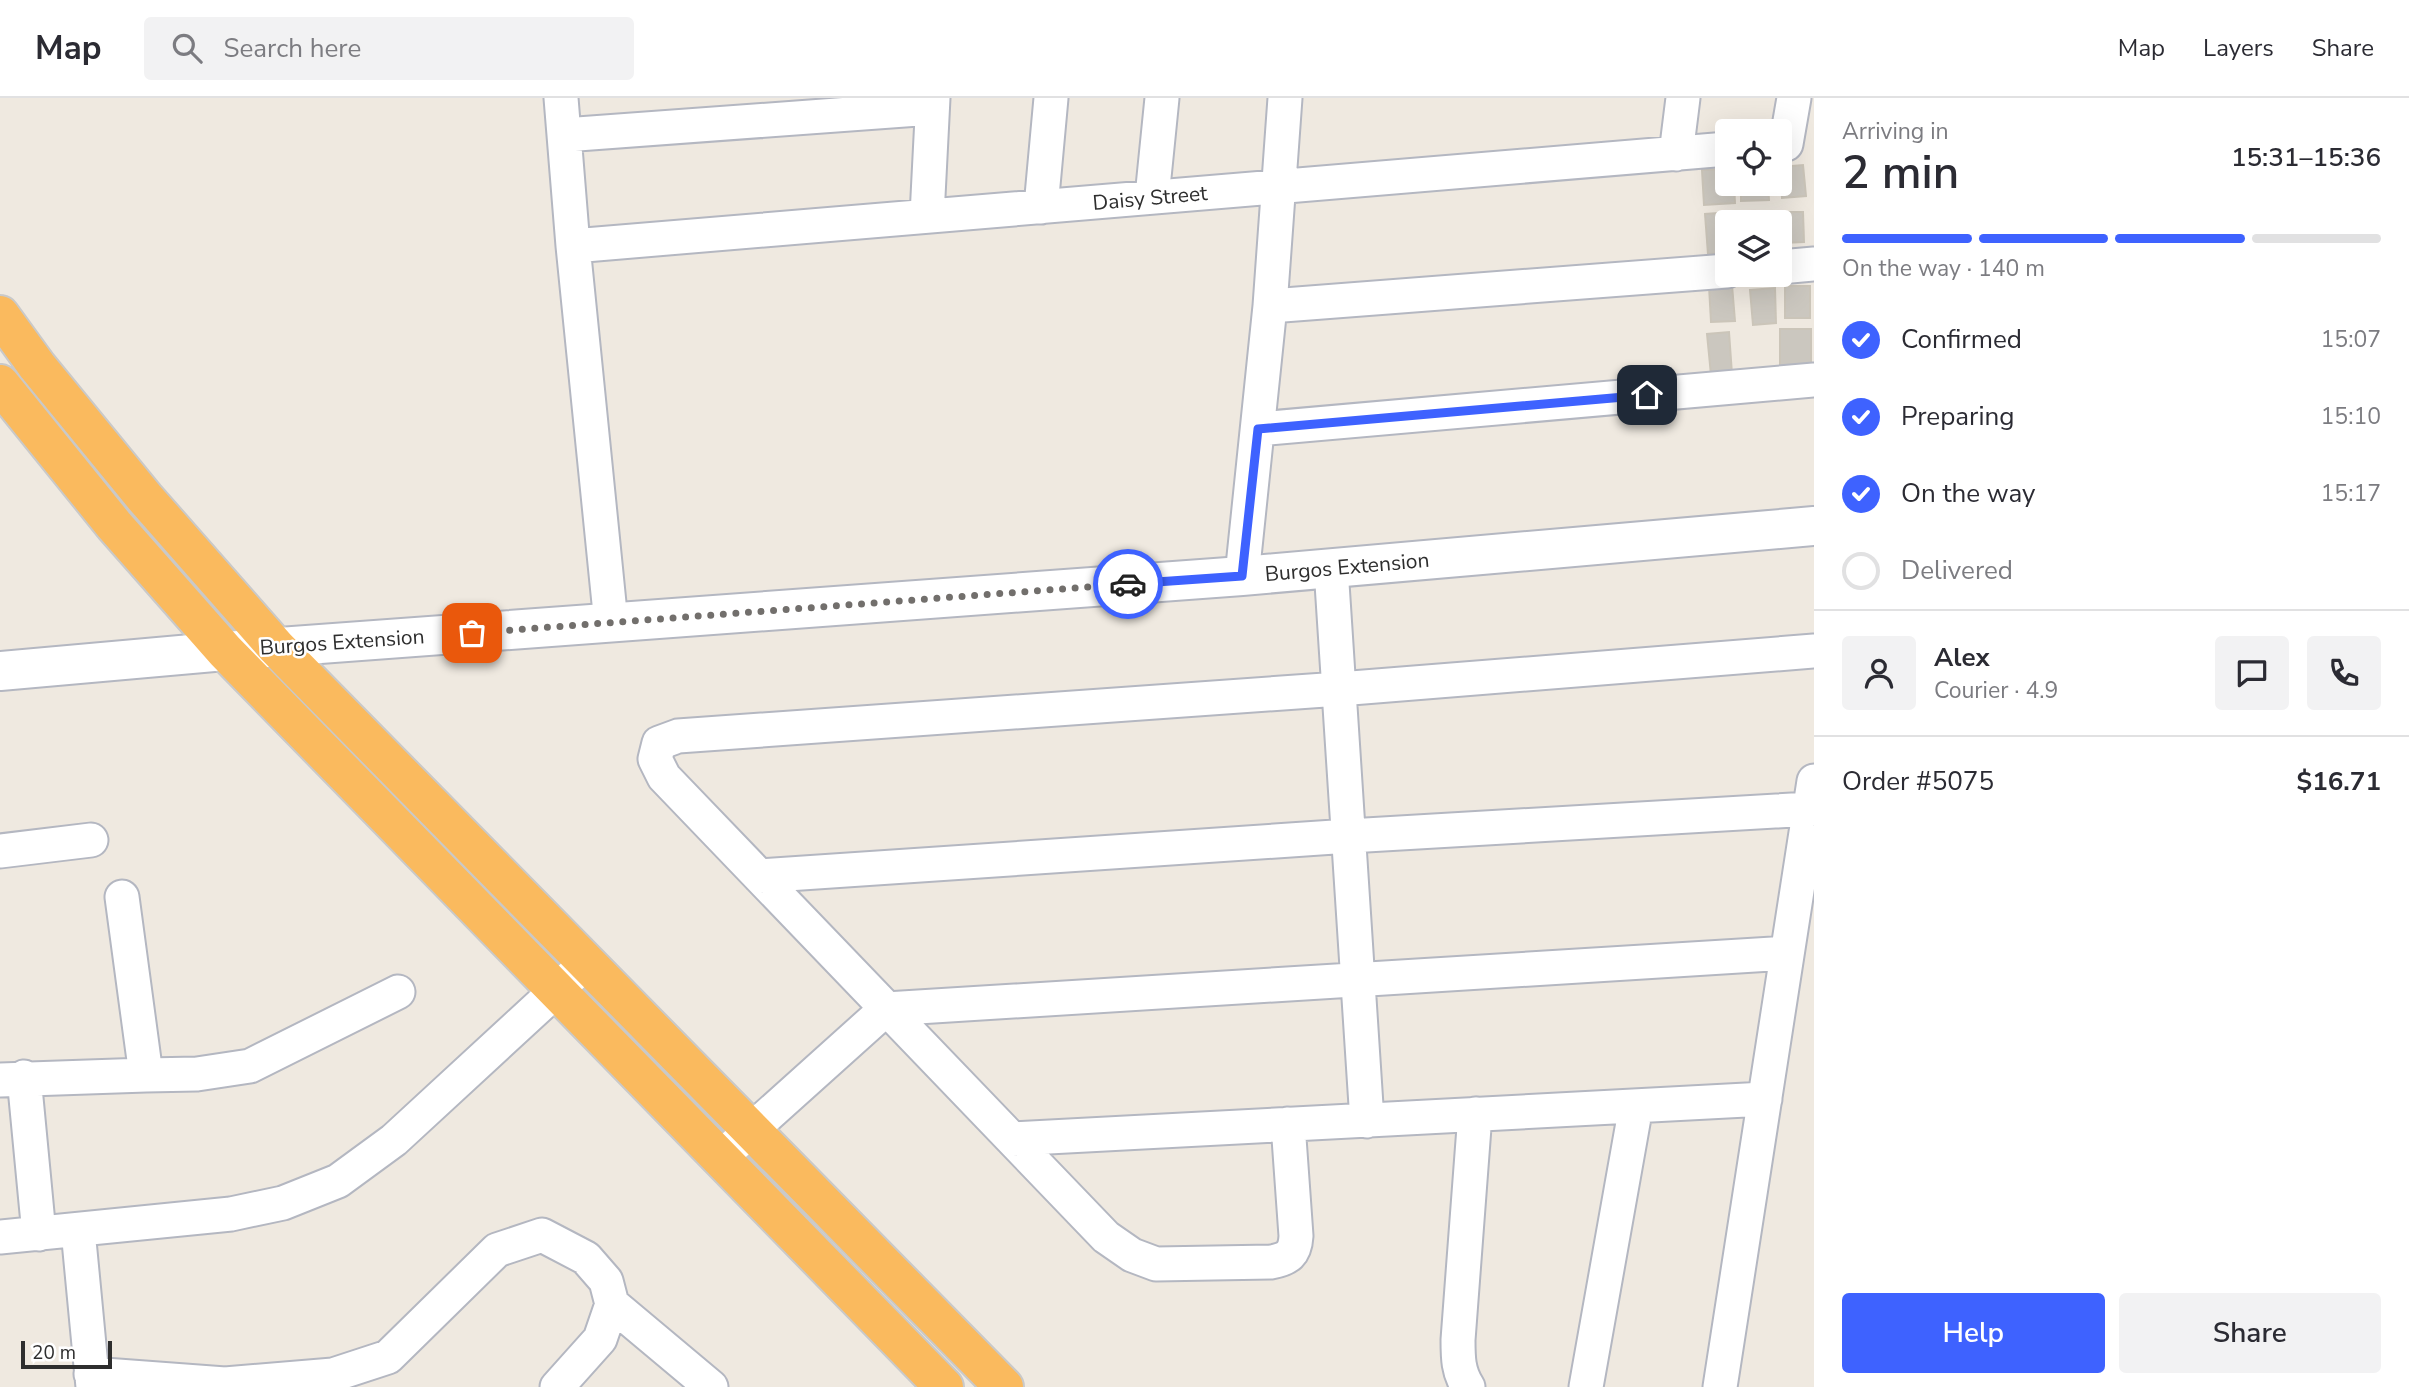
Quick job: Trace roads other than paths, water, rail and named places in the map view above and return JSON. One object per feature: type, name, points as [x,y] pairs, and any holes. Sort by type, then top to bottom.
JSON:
[{"type":"highway","points":[[0,315],[37,366],[145,498],[276,647],[1004,1387]]},
{"type":"highway","points":[[0,384],[114,525],[225,651],[944,1387]]},
{"type":"main road","name":"Burgos Extension","points":[[0,671],[276,647],[1242,576],[1814,526]]},
{"type":"street","points":[[561,98],[611,623]]},
{"type":"street","points":[[1041,207],[1051,98]]},
{"type":"street","points":[[1152,197],[1162,98]]},
{"type":"street","points":[[1242,576],[1270,306],[1285,98]]},
{"type":"street","points":[[1676,153],[1683,98]]},
{"type":"street","points":[[1793,143],[1794,98]]},
{"type":"street","points":[[564,135],[932,103],[927,216]]},
{"type":"street","name":"Daisy Street","points":[[573,246],[1715,150]]},
{"type":"street","points":[[1792,266],[1814,264]]},
{"type":"street","points":[[1270,306],[1715,272]]},
{"type":"street","points":[[1258,429],[1814,380]]},
{"type":"street","points":[[1331,568],[1367,1121]]},
{"type":"street","points":[[1288,1124],[1296,1246],[1292,1255],[1271,1262],[1156,1264],[1132,1255],[1107,1237],[664,777],[655,759],[659,743],[678,736],[1339,689],[1814,651]]},
{"type":"street","points":[[759,876],[1349,836],[1812,795],[1720,1387]]},
{"type":"street","points":[[0,851],[91,840]]},
{"type":"street","points":[[122,897],[146,1075]]},
{"type":"street","points":[[720,1158],[886,1009],[1787,953]]},
{"type":"street","points":[[0,1237],[231,1214],[283,1203],[338,1181],[394,1140],[586,963]]},
{"type":"street","points":[[39,1234],[12,1078],[197,1074],[250,1066],[398,992]]},
{"type":"street","points":[[1012,1139],[1765,1098]]},
{"type":"street","points":[[1586,1387],[1636,1106]]},
{"type":"street","points":[[1468,1387],[1462,1378],[1458,1360],[1458,1339],[1475,1114]]},
{"type":"street","points":[[78,1230],[92,1380],[225,1386],[333,1375],[388,1357],[498,1250],[542,1235],[586,1258],[606,1281],[612,1304],[600,1339],[557,1387]]},
{"type":"street","points":[[612,1304],[711,1387]]}]
